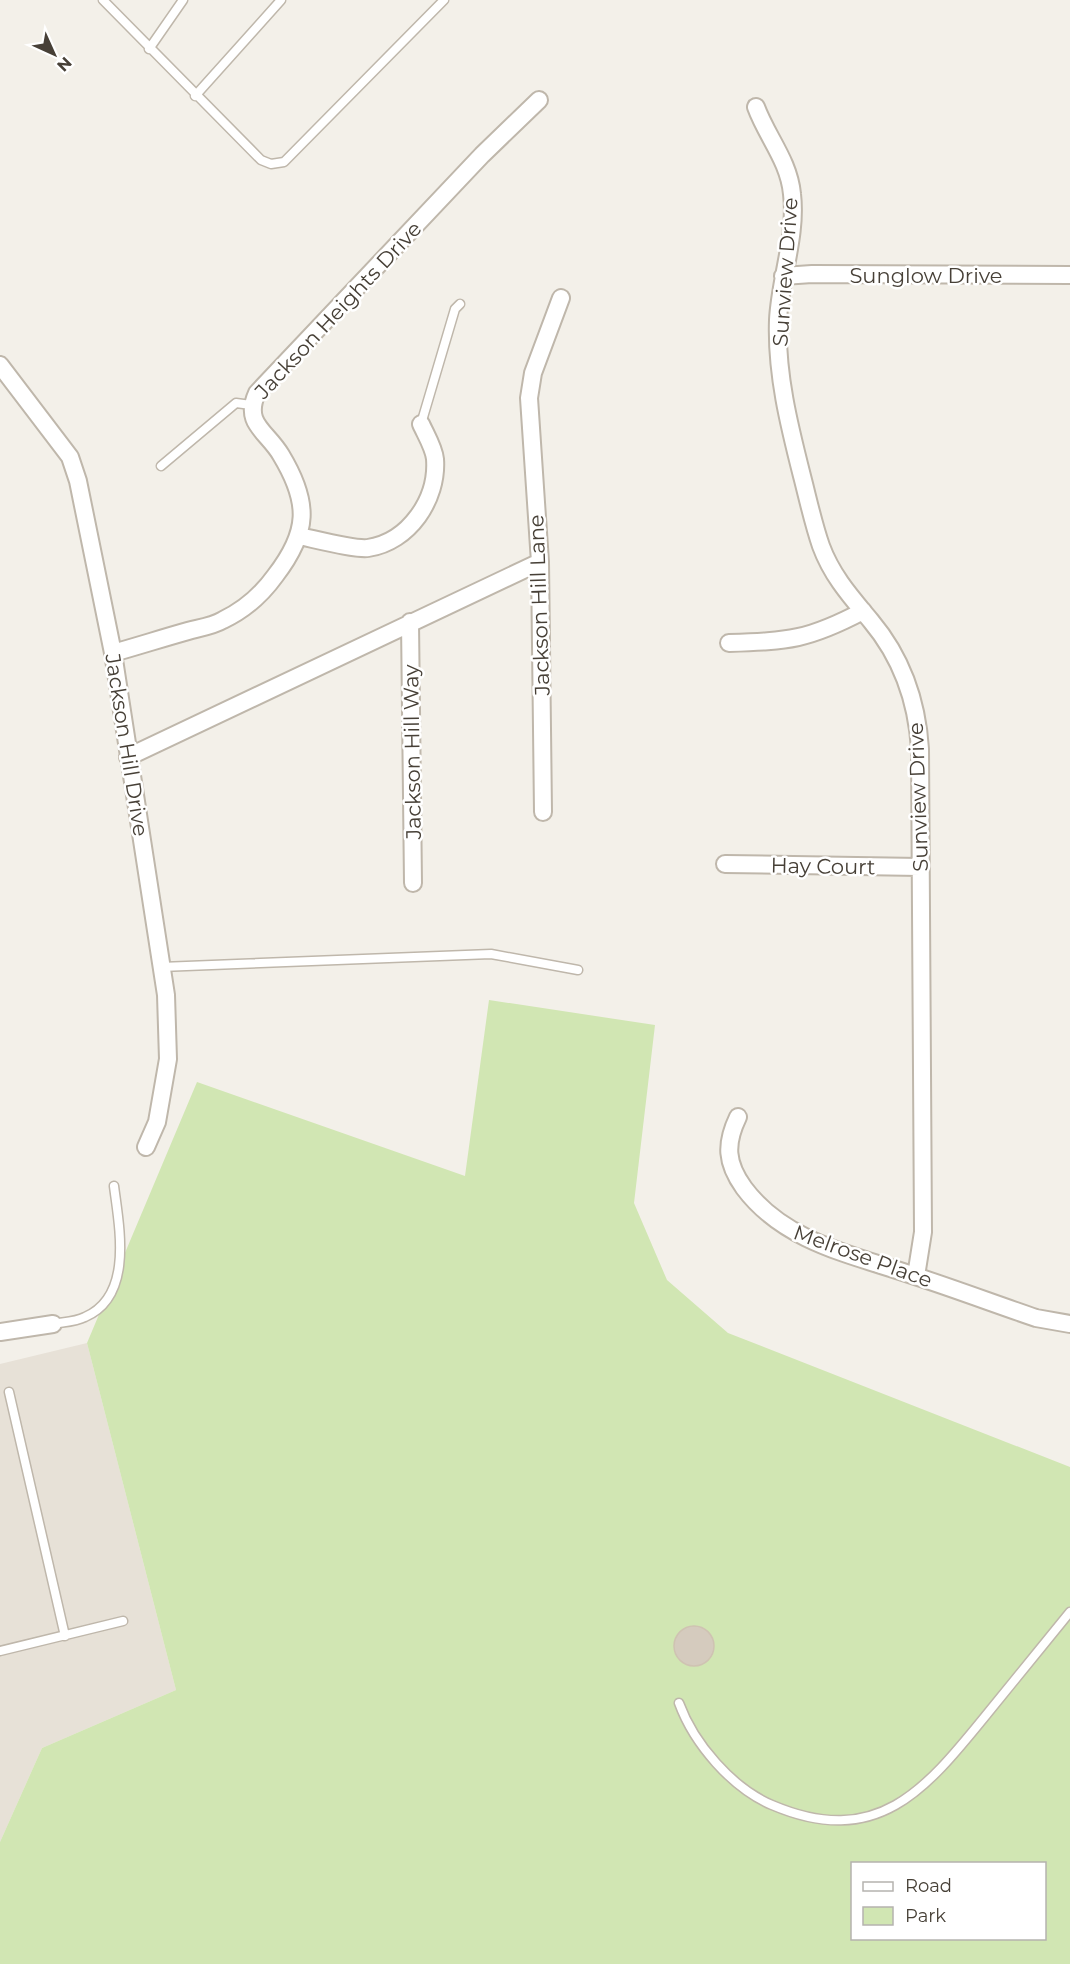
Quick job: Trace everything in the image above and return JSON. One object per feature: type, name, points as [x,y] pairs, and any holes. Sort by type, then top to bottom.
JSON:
[{"type":"street","name":"Jackson Heights Drive","points":[[113,653],[223,621],[262,594],[292,554],[300,536],[302,509],[297,483],[280,452],[254,422],[251,405],[264,386],[474,164],[539,100]]},
{"type":"street","name":"Sunview Drive","points":[[756,107],[784,162],[792,193],[792,232],[783,276],[778,338],[789,425],[821,546],[837,579],[895,656],[915,706],[920,749],[923,1232],[916,1276]]},
{"type":"street","name":"Sunglow Drive","points":[[783,276],[812,274],[1070,275]]},
{"type":"street","name":"Jackson Hill Lane","points":[[543,812],[540,562],[529,398],[533,373],[561,298]]},
{"type":"street","name":"Jackson Hill Drive","points":[[0,366],[69,458],[78,481],[113,653],[166,995],[168,1059],[157,1122],[146,1147]]},
{"type":"street","points":[[300,536],[367,549],[398,536],[405,530],[417,518],[427,502],[434,475],[435,457],[422,424]]},
{"type":"street","points":[[128,757],[540,562]]},
{"type":"street","points":[[729,643],[800,639],[821,633],[863,611]]},
{"type":"street","name":"Jackson Hill Way","points":[[410,622],[413,882]]},
{"type":"street","name":"Hay Court","points":[[725,864],[920,867]]},
{"type":"street","name":"Melrose Place","points":[[738,1117],[730,1134],[729,1164],[765,1213],[812,1241],[1036,1318],[1070,1324]]},
{"type":"street","points":[[0,1332],[52,1324]]},
{"type":"lane","points":[[103,0],[195,96],[261,160],[270,164],[284,162],[444,0]]},
{"type":"lane","points":[[149,49],[183,0]]},
{"type":"lane","points":[[195,96],[280,0]]},
{"type":"lane","points":[[422,424],[455,309],[460,304]]},
{"type":"lane","points":[[161,466],[236,403],[251,405]]},
{"type":"lane","points":[[161,967],[491,954],[578,970]]},
{"type":"lane","points":[[52,1324],[86,1317],[102,1304],[113,1287],[119,1262],[122,1231],[114,1186]]},
{"type":"lane","points":[[9,1392],[65,1636]]},
{"type":"lane","points":[[679,1703],[685,1719],[700,1742],[726,1772],[749,1792],[776,1806],[809,1817],[839,1819],[865,1816],[894,1807],[932,1780],[1070,1612]]},
{"type":"lane","points":[[0,1652],[123,1621]]},
{"type":"shaded area","points":[[87,1343],[176,1690],[42,1748],[0,1842],[0,1364]]},
{"type":"green space","points":[[489,1000],[655,1025],[634,1203],[667,1280],[728,1333],[1070,1467],[1070,1964],[0,1964],[0,1842],[42,1748],[176,1690],[87,1343],[197,1082],[465,1176]]},
{"type":"building","points":[[694,1626],[702,1627],[708,1632],[713,1638],[713,1654],[708,1660],[702,1665],[694,1666],[686,1665],[680,1660],[675,1654],[674,1646],[675,1638],[680,1632],[686,1627]]}]
